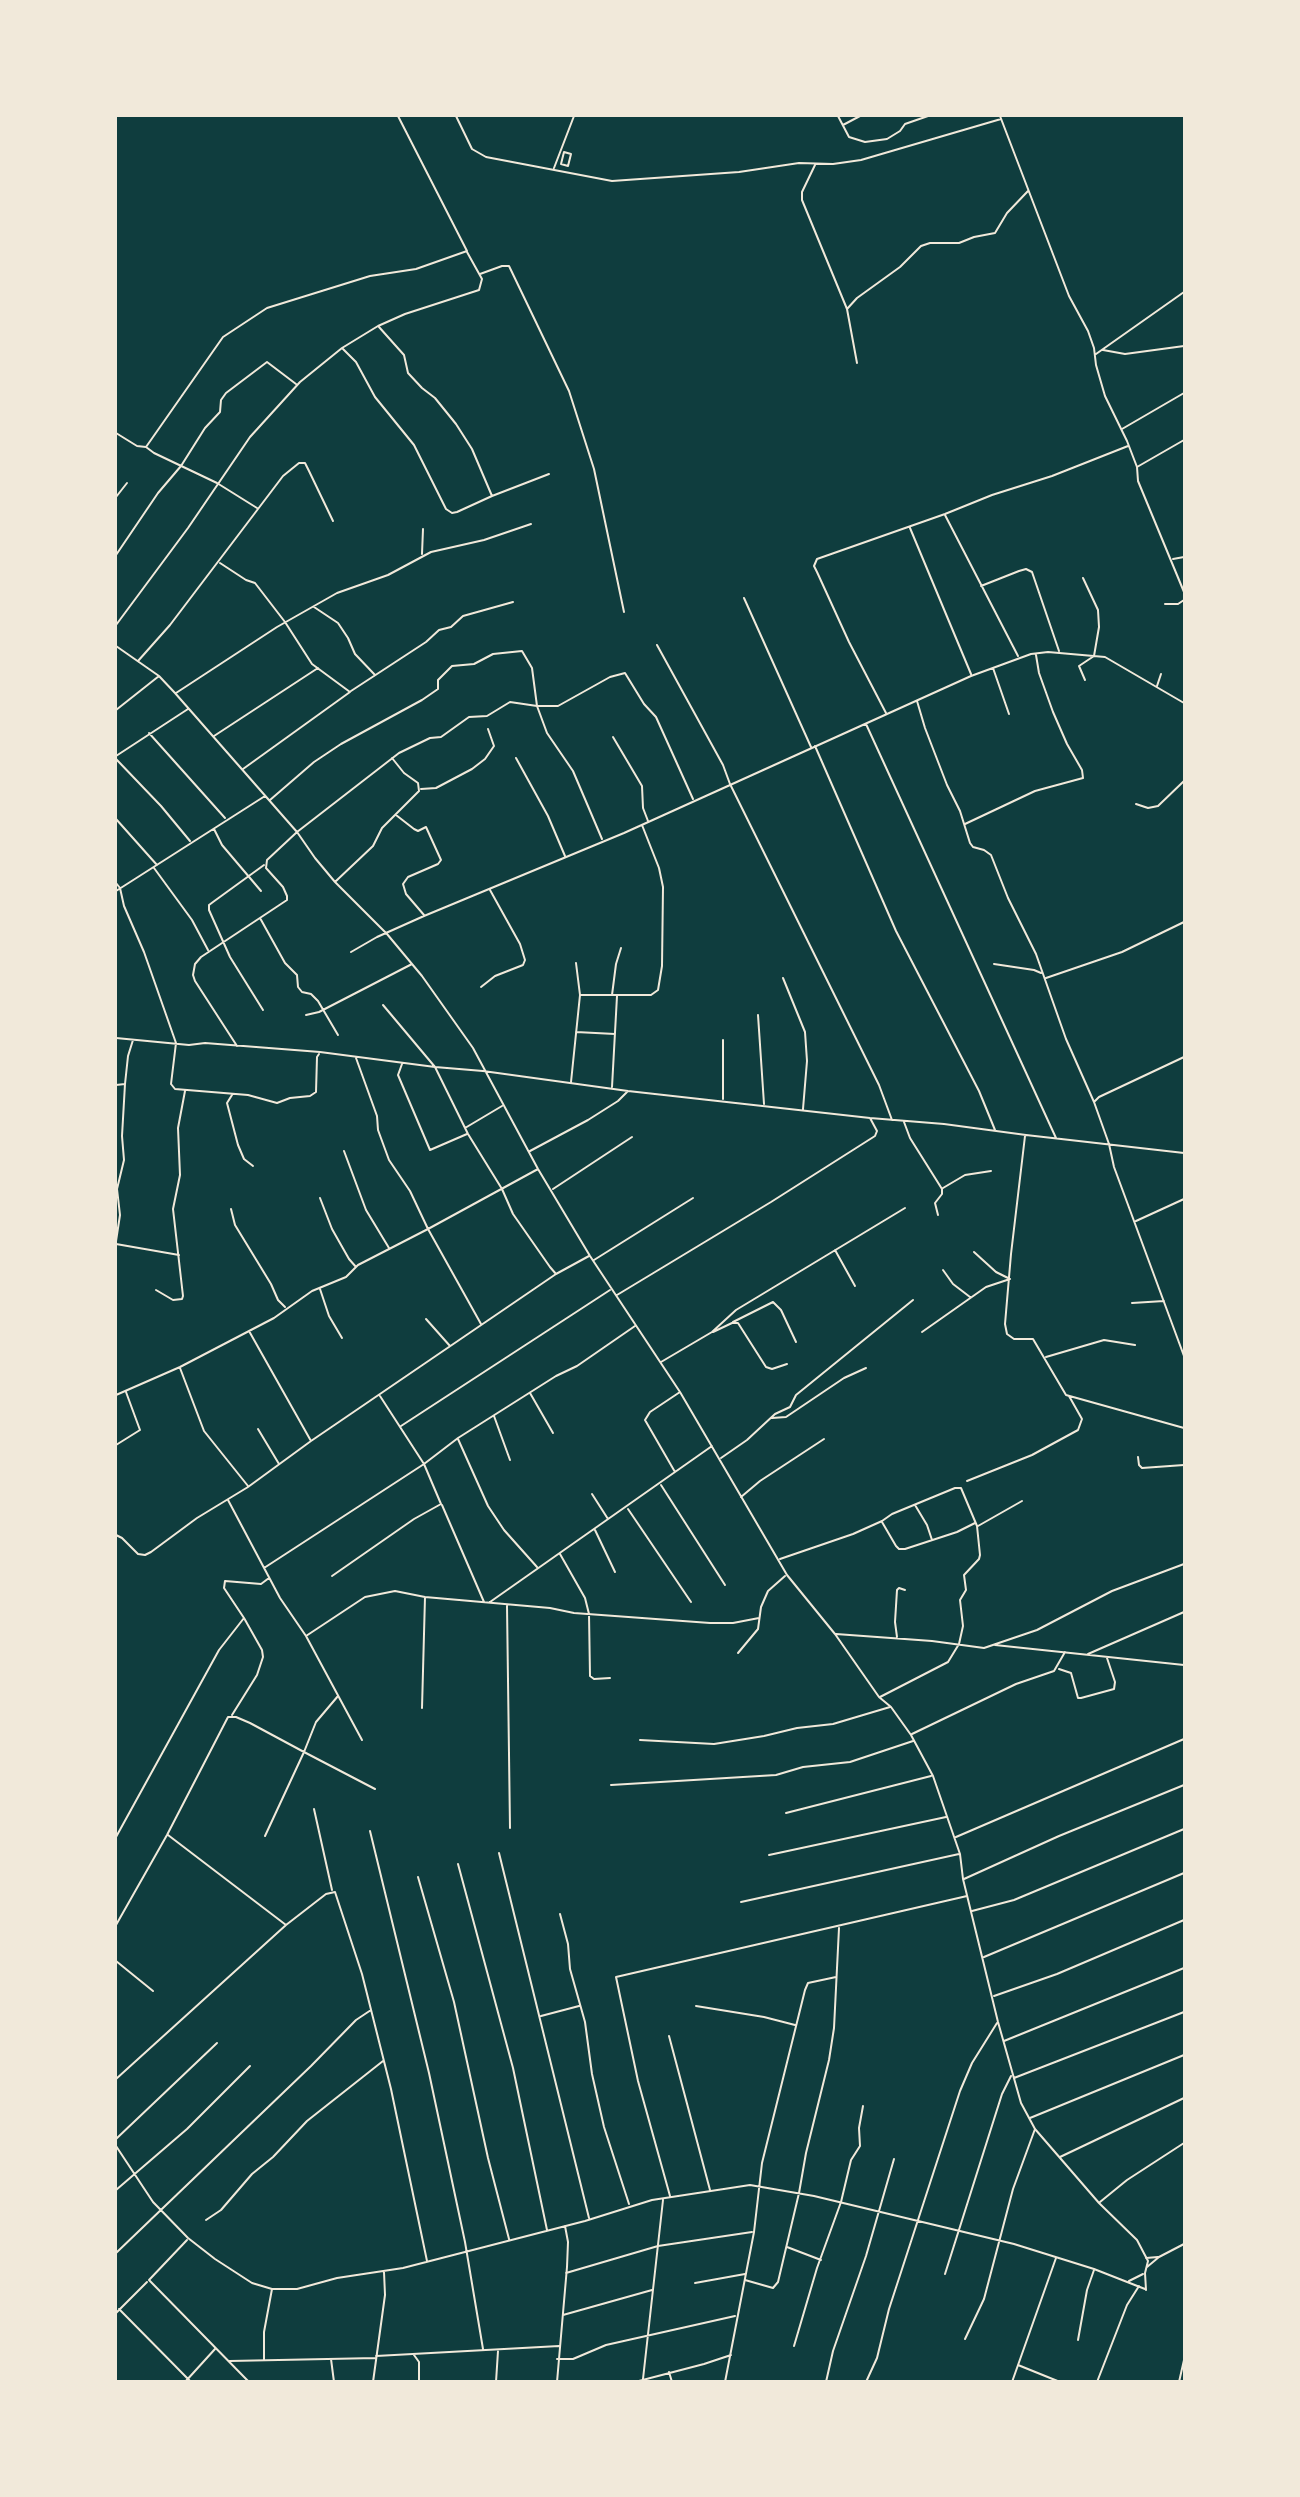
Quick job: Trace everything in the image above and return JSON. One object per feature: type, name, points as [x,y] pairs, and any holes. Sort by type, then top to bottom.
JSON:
[{"type":"street","points":[[116,625],[188,528],[250,437],[298,385],[342,348],[378,326],[405,314],[480,290],[483,283],[479,274],[398,116]]},
{"type":"street","points":[[456,116],[472,149],[486,157],[611,181],[739,172],[799,163],[833,164],[861,160],[1000,117],[1069,296],[1088,331],[1102,387],[1129,446],[1137,467],[1138,481],[1185,592]]},
{"type":"street","points":[[554,169],[575,116]]},
{"type":"street","points":[[838,116],[849,137],[865,142],[887,139],[911,121],[928,116]]},
{"type":"street","points":[[843,126],[860,116]]},
{"type":"street","points":[[816,164],[802,192],[802,200],[847,309],[857,363]]},
{"type":"street","points":[[847,309],[900,267],[921,246],[930,243],[959,243],[995,233],[1014,204],[1028,190]]},
{"type":"street","points":[[146,447],[223,337],[253,315],[267,308],[370,276],[416,269],[467,251]]},
{"type":"street","points":[[479,274],[509,266],[560,370],[577,411],[594,469],[624,612]]},
{"type":"street","points":[[1095,355],[1185,292]]},
{"type":"street","points":[[378,326],[404,355],[406,367],[413,380],[435,398],[456,424],[472,449],[492,496]]},
{"type":"street","points":[[1102,350],[1125,354],[1185,346]]},
{"type":"street","points":[[342,348],[356,362],[375,397],[414,445],[446,509],[452,513],[549,474]]},
{"type":"street","points":[[116,555],[158,493],[181,466],[205,428],[220,412],[223,396],[267,362],[298,385]]},
{"type":"street","points":[[1121,429],[1185,393]]},
{"type":"street","points":[[116,433],[137,446],[146,447],[217,483],[258,509]]},
{"type":"street","points":[[1137,467],[1185,440]]},
{"type":"street","points":[[887,713],[849,642],[814,566],[817,559],[1129,446]]},
{"type":"street","points":[[138,662],[170,625],[288,471],[302,462],[333,521]]},
{"type":"street","points":[[116,497],[127,483]]},
{"type":"street","points":[[944,514],[1019,657]]},
{"type":"street","points":[[175,694],[285,622],[337,593],[388,575],[421,555],[484,540],[531,524]]},
{"type":"street","points":[[909,527],[971,676]]},
{"type":"street","points":[[421,555],[423,529]]},
{"type":"street","points":[[1172,559],[1185,558]]},
{"type":"street","points":[[219,562],[255,583],[285,622],[301,649],[318,668],[350,692]]},
{"type":"street","points":[[980,587],[1019,571],[1026,569],[1032,572],[1060,653]]},
{"type":"street","points":[[1083,578],[1098,610],[1099,627],[1094,656],[1079,666],[1085,680]]},
{"type":"street","points":[[744,598],[896,931],[979,1091],[995,1130]]},
{"type":"street","points":[[1165,604],[1178,604],[1185,600]]},
{"type":"street","points":[[242,770],[350,692],[426,642],[439,630],[451,627],[463,616],[513,602]]},
{"type":"street","points":[[313,607],[338,623],[355,654],[375,676]]},
{"type":"street","points":[[657,645],[723,765],[879,1085],[892,1120]]},
{"type":"street","points":[[116,646],[159,676],[297,832],[335,882],[387,934],[412,964],[473,1048],[538,1169],[590,1256],[680,1392],[787,1575],[911,1735],[933,1776],[955,1837],[971,1912],[1018,2096],[1035,2129],[1099,2203],[1137,2240],[1148,2261],[1145,2273],[1146,2290],[1094,2269],[1014,2244],[918,2223],[841,2202],[761,2186],[737,2186],[663,2198],[427,2262],[337,2278],[297,2289],[272,2290],[252,2283],[188,2238],[159,2210],[116,2146]]},
{"type":"street","points":[[269,801],[332,750],[438,689],[438,680],[452,666],[474,664],[493,654],[523,652],[532,668],[537,706],[547,733],[573,771],[603,840]]},
{"type":"street","points":[[964,824],[1035,791],[1083,778],[1082,769],[1067,744],[1038,673],[1036,653]]},
{"type":"street","points":[[351,952],[424,916],[642,825],[887,713],[1019,657],[1036,653],[1060,653],[1105,657],[1185,703]]},
{"type":"street","points":[[993,667],[1009,714]]},
{"type":"street","points":[[213,737],[318,668]]},
{"type":"street","points":[[263,1010],[230,957],[209,912],[209,905],[265,864],[297,832],[392,758],[426,740],[441,737],[469,717],[487,716],[510,702],[558,706],[610,677],[625,673],[644,704],[656,717],[694,801]]},
{"type":"street","points":[[1157,687],[1161,674]]},
{"type":"street","points":[[116,710],[159,676]]},
{"type":"street","points":[[917,700],[929,739],[973,847],[991,855],[1043,974],[1066,1039],[1094,1102],[1114,1167],[1185,1356]]},
{"type":"street","points":[[188,708],[116,757],[191,842]]},
{"type":"street","points":[[865,723],[1056,1138]]},
{"type":"street","points":[[420,788],[436,788],[485,759],[494,746],[488,729]]},
{"type":"street","points":[[149,733],[227,820]]},
{"type":"street","points":[[613,737],[642,786],[643,808],[648,822]]},
{"type":"street","points":[[392,758],[420,788]]},
{"type":"street","points":[[516,758],[548,816],[565,856]]},
{"type":"street","points":[[1136,804],[1149,808],[1158,806],[1185,781]]},
{"type":"street","points":[[335,882],[373,846],[382,828],[414,799],[420,788]]},
{"type":"street","points":[[116,891],[265,796]]},
{"type":"street","points":[[395,814],[418,831],[426,827],[440,857],[438,864],[408,877],[403,884],[405,894],[424,916]]},
{"type":"street","points":[[116,819],[157,865]]},
{"type":"street","points":[[580,995],[654,995],[660,983],[663,887],[659,868],[642,825]]},
{"type":"street","points":[[214,828],[222,845],[261,891]]},
{"type":"street","points":[[237,1047],[193,975],[195,964],[209,952],[282,904],[287,896],[265,864]]},
{"type":"street","points":[[153,867],[192,920],[209,952]]},
{"type":"street","points":[[116,883],[176,1043],[171,1084],[175,1089],[248,1095],[276,1103],[314,1095],[317,1057],[320,1052]]},
{"type":"street","points":[[481,987],[495,976],[523,965],[525,960],[520,944],[489,889]]},
{"type":"street","points":[[260,918],[285,962],[297,975],[298,987],[302,992],[311,994],[338,1034]]},
{"type":"street","points":[[1045,979],[1122,952],[1185,922]]},
{"type":"street","points":[[612,996],[621,948]]},
{"type":"street","points":[[571,1083],[580,995],[576,963]]},
{"type":"street","points":[[306,1015],[324,1010],[412,964]]},
{"type":"street","points":[[994,964],[1034,970],[1043,974]]},
{"type":"street","points":[[783,978],[805,1032],[807,1061],[803,1110]]},
{"type":"street","points":[[612,1088],[617,996]]},
{"type":"street","points":[[383,1005],[435,1067],[468,1134],[502,1189],[513,1214],[556,1274]]},
{"type":"street","points":[[758,1015],[764,1105]]},
{"type":"street","points":[[575,1032],[615,1034]]},
{"type":"street","points":[[116,1038],[320,1052],[628,1091],[903,1122],[944,1124],[1185,1153]]},
{"type":"street","points":[[133,1039],[128,1055],[125,1084],[122,1136],[124,1160],[117,1189],[120,1215],[116,1242],[179,1255]]},
{"type":"street","points":[[723,1040],[723,1100]]},
{"type":"street","points":[[356,1057],[389,1160],[410,1191],[481,1325]]},
{"type":"street","points":[[1094,1102],[1185,1057]]},
{"type":"street","points":[[402,1063],[398,1075],[431,1151],[468,1134]]},
{"type":"street","points":[[116,1085],[125,1084]]},
{"type":"street","points":[[156,1290],[173,1300],[182,1299],[173,1209],[180,1175],[178,1128],[185,1090]]},
{"type":"street","points":[[529,1151],[588,1120],[618,1101],[628,1091]]},
{"type":"street","points":[[233,1094],[227,1103],[238,1145],[244,1159],[253,1166]]},
{"type":"street","points":[[465,1128],[503,1105]]},
{"type":"street","points":[[616,1295],[875,1136],[877,1131],[870,1118]]},
{"type":"street","points":[[903,1122],[942,1189],[942,1194],[934,1203],[938,1215]]},
{"type":"street","points":[[967,1481],[1032,1455],[1078,1430],[1082,1419],[1033,1339],[1014,1339],[1006,1331],[1011,1254],[1026,1135]]},
{"type":"street","points":[[552,1190],[632,1137]]},
{"type":"street","points":[[344,1151],[366,1210],[389,1249]]},
{"type":"street","points":[[116,1395],[180,1367],[274,1318],[285,1308],[320,1287],[351,1274],[356,1267],[538,1169]]},
{"type":"street","points":[[942,1189],[965,1175],[991,1171]]},
{"type":"street","points":[[320,1198],[332,1229],[356,1267]]},
{"type":"street","points":[[593,1260],[693,1198]]},
{"type":"street","points":[[1135,1222],[1185,1199]]},
{"type":"street","points":[[712,1332],[736,1310],[905,1208]]},
{"type":"street","points":[[231,1209],[235,1225],[285,1308]]},
{"type":"street","points":[[835,1249],[855,1286]]},
{"type":"street","points":[[974,1252],[996,1272],[1010,1279]]},
{"type":"street","points":[[116,1535],[138,1554],[145,1555],[556,1274],[590,1256]]},
{"type":"street","points":[[943,1270],[953,1284],[971,1298]]},
{"type":"street","points":[[922,1332],[992,1284],[1010,1279]]},
{"type":"street","points":[[320,1287],[329,1316],[342,1338]]},
{"type":"street","points":[[400,1427],[612,1289]]},
{"type":"street","points":[[721,1459],[771,1418],[790,1407],[796,1395],[913,1300]]},
{"type":"street","points":[[1132,1303],[1166,1301]]},
{"type":"street","points":[[660,1363],[712,1332],[773,1302],[781,1310],[796,1342]]},
{"type":"street","points":[[426,1319],[451,1346]]},
{"type":"street","points":[[732,1323],[737,1323],[742,1329],[766,1367],[772,1369],[787,1364]]},
{"type":"street","points":[[264,1568],[424,1464],[493,1415],[577,1366],[635,1325]]},
{"type":"street","points":[[248,1330],[311,1441]]},
{"type":"street","points":[[1045,1358],[1104,1340],[1136,1345]]},
{"type":"street","points":[[1180,1342],[1185,1340]]},
{"type":"street","points":[[180,1367],[204,1431],[248,1487]]},
{"type":"street","points":[[771,1418],[786,1417],[844,1378],[866,1368]]},
{"type":"street","points":[[116,1445],[140,1430],[126,1391]]},
{"type":"street","points":[[529,1392],[553,1433]]},
{"type":"street","points":[[676,1473],[645,1420],[650,1412],[680,1392]]},
{"type":"street","points":[[380,1395],[424,1464],[484,1602]]},
{"type":"street","points":[[1068,1396],[1185,1428]]},
{"type":"street","points":[[493,1415],[510,1460]]},
{"type":"street","points":[[258,1429],[280,1465]]},
{"type":"street","points":[[458,1438],[488,1506],[538,1569]]},
{"type":"street","points":[[741,1498],[760,1481],[824,1439]]},
{"type":"street","points":[[490,1602],[713,1446]]},
{"type":"street","points":[[1138,1457],[1142,1468],[1185,1465]]},
{"type":"street","points":[[660,1484],[725,1585]]},
{"type":"street","points":[[779,1559],[853,1534],[914,1504],[960,1487],[976,1524],[980,1555],[964,1575],[966,1590],[960,1600],[963,1626],[959,1644],[948,1662],[879,1697]]},
{"type":"street","points":[[592,1494],[609,1520]]},
{"type":"street","points":[[228,1499],[362,1740]]},
{"type":"street","points":[[882,1521],[899,1549],[905,1549],[976,1524],[1022,1501]]},
{"type":"street","points":[[332,1576],[414,1519],[441,1504]]},
{"type":"street","points":[[914,1504],[928,1525],[932,1540]]},
{"type":"street","points":[[627,1508],[691,1602]]},
{"type":"street","points":[[594,1530],[615,1572]]},
{"type":"street","points":[[559,1553],[585,1598],[589,1614],[590,1676],[594,1679],[610,1678]]},
{"type":"street","points":[[835,1634],[979,1648],[1037,1630],[1112,1591],[1185,1564]]},
{"type":"street","points":[[738,1653],[758,1629],[768,1591],[787,1575]]},
{"type":"street","points":[[116,1925],[167,1835],[226,1719],[232,1716],[257,1675],[263,1657],[262,1650],[244,1618],[224,1588],[225,1581],[261,1584],[270,1578]]},
{"type":"street","points":[[897,1638],[897,1590],[905,1590]]},
{"type":"street","points":[[306,1636],[371,1594],[400,1591],[425,1597],[589,1614],[709,1623],[733,1623],[759,1618]]},
{"type":"street","points":[[422,1708],[425,1597]]},
{"type":"street","points":[[507,1605],[510,1828]]},
{"type":"street","points":[[1087,1654],[1185,1612]]},
{"type":"street","points":[[116,1837],[214,1659],[244,1618]]},
{"type":"street","points":[[994,1645],[1185,1665]]},
{"type":"street","points":[[1058,1669],[1065,1652]]},
{"type":"street","points":[[911,1735],[1016,1684],[1058,1669],[1071,1673],[1078,1698],[1114,1689],[1115,1682],[1107,1656]]},
{"type":"street","points":[[265,1836],[316,1723],[338,1696]]},
{"type":"street","points":[[640,1741],[714,1744],[833,1724],[891,1707]]},
{"type":"street","points":[[232,1716],[375,1789]]},
{"type":"street","points":[[955,1837],[1185,1739]]},
{"type":"street","points":[[611,1785],[776,1775],[803,1767],[850,1762],[914,1740]]},
{"type":"street","points":[[786,1813],[933,1776]]},
{"type":"street","points":[[963,1879],[1185,1785]]},
{"type":"street","points":[[314,1809],[332,1891],[336,1895],[348,1929],[371,2010],[427,2262]]},
{"type":"street","points":[[769,1855],[948,1816]]},
{"type":"street","points":[[971,1912],[1014,1900],[1185,1829]]},
{"type":"street","points":[[370,1831],[429,2073],[467,2252],[483,2349]]},
{"type":"street","points":[[167,1835],[286,1925]]},
{"type":"street","points":[[499,1853],[590,2219]]},
{"type":"street","points":[[741,1902],[960,1854]]},
{"type":"street","points":[[458,1864],[513,2068],[547,2230]]},
{"type":"street","points":[[983,1958],[1185,1873]]},
{"type":"street","points":[[418,1877],[454,2002],[509,2240]]},
{"type":"street","points":[[116,2079],[286,1925],[332,1891]]},
{"type":"street","points":[[670,2197],[638,2081],[616,1977],[968,1896]]},
{"type":"street","points":[[560,1914],[585,2022],[592,2074],[604,2127],[630,2206]]},
{"type":"street","points":[[993,1996],[1057,1974],[1185,1920]]},
{"type":"street","points":[[744,2280],[773,2288],[787,2247],[829,2060],[839,1927]]},
{"type":"street","points":[[116,1961],[153,1991]]},
{"type":"street","points":[[1003,2041],[1185,1968]]},
{"type":"street","points":[[725,2382],[754,2232],[762,2163],[807,1985],[836,1977]]},
{"type":"street","points":[[540,2016],[580,2006]]},
{"type":"street","points":[[696,2006],[797,2025]]},
{"type":"street","points":[[116,2253],[356,2020],[371,2010]]},
{"type":"street","points":[[945,2274],[1002,2094],[1012,2076],[1185,2012]]},
{"type":"street","points":[[866,2382],[877,2358],[889,2309],[960,2091],[972,2063],[998,2022]]},
{"type":"street","points":[[669,2036],[710,2190]]},
{"type":"street","points":[[116,2139],[217,2043]]},
{"type":"street","points":[[1029,2119],[1185,2055]]},
{"type":"street","points":[[206,2220],[221,2210],[252,2174],[273,2157],[307,2121],[383,2061]]},
{"type":"street","points":[[116,2190],[187,2129],[250,2066]]},
{"type":"street","points":[[1059,2157],[1185,2098]]},
{"type":"street","points":[[794,2346],[841,2202],[851,2160],[860,2146],[859,2128],[863,2106]]},
{"type":"street","points":[[965,2339],[984,2299],[1023,2157],[1035,2129]]},
{"type":"street","points":[[1099,2203],[1127,2180],[1185,2143]]},
{"type":"street","points":[[826,2382],[833,2351],[894,2159]]},
{"type":"street","points":[[643,2379],[663,2198]]},
{"type":"street","points":[[557,2382],[568,2242],[565,2225]]},
{"type":"street","points":[[566,2273],[658,2246],[754,2232]]},
{"type":"street","points":[[116,2313],[188,2238]]},
{"type":"street","points":[[1147,2267],[1159,2257],[1185,2244]]},
{"type":"street","points":[[787,2247],[821,2260]]},
{"type":"street","points":[[1145,2258],[1159,2257]]},
{"type":"street","points":[[1012,2382],[1056,2258]]},
{"type":"street","points":[[1078,2340],[1094,2269]]},
{"type":"street","points":[[373,2382],[385,2295],[384,2271]]},
{"type":"street","points":[[1128,2281],[1145,2273]]},
{"type":"street","points":[[695,2283],[746,2274]]},
{"type":"street","points":[[149,2280],[249,2382]]},
{"type":"street","points":[[1097,2382],[1128,2305],[1139,2286]]},
{"type":"street","points":[[264,2361],[264,2332],[272,2290]]},
{"type":"street","points":[[562,2316],[653,2290]]},
{"type":"street","points":[[120,2309],[188,2381],[216,2348]]},
{"type":"street","points":[[557,2359],[573,2359],[596,2348],[737,2316]]},
{"type":"street","points":[[229,2361],[376,2357],[559,2346]]},
{"type":"street","points":[[496,2382],[498,2350]]},
{"type":"street","points":[[413,2355],[419,2362],[419,2382]]},
{"type":"street","points":[[635,2382],[731,2355]]},
{"type":"street","points":[[331,2359],[334,2382]]},
{"type":"street","points":[[1179,2382],[1185,2360]]},
{"type":"street","points":[[1017,2364],[1060,2382]]},
{"type":"street","points":[[669,2372],[672,2382]]}]
